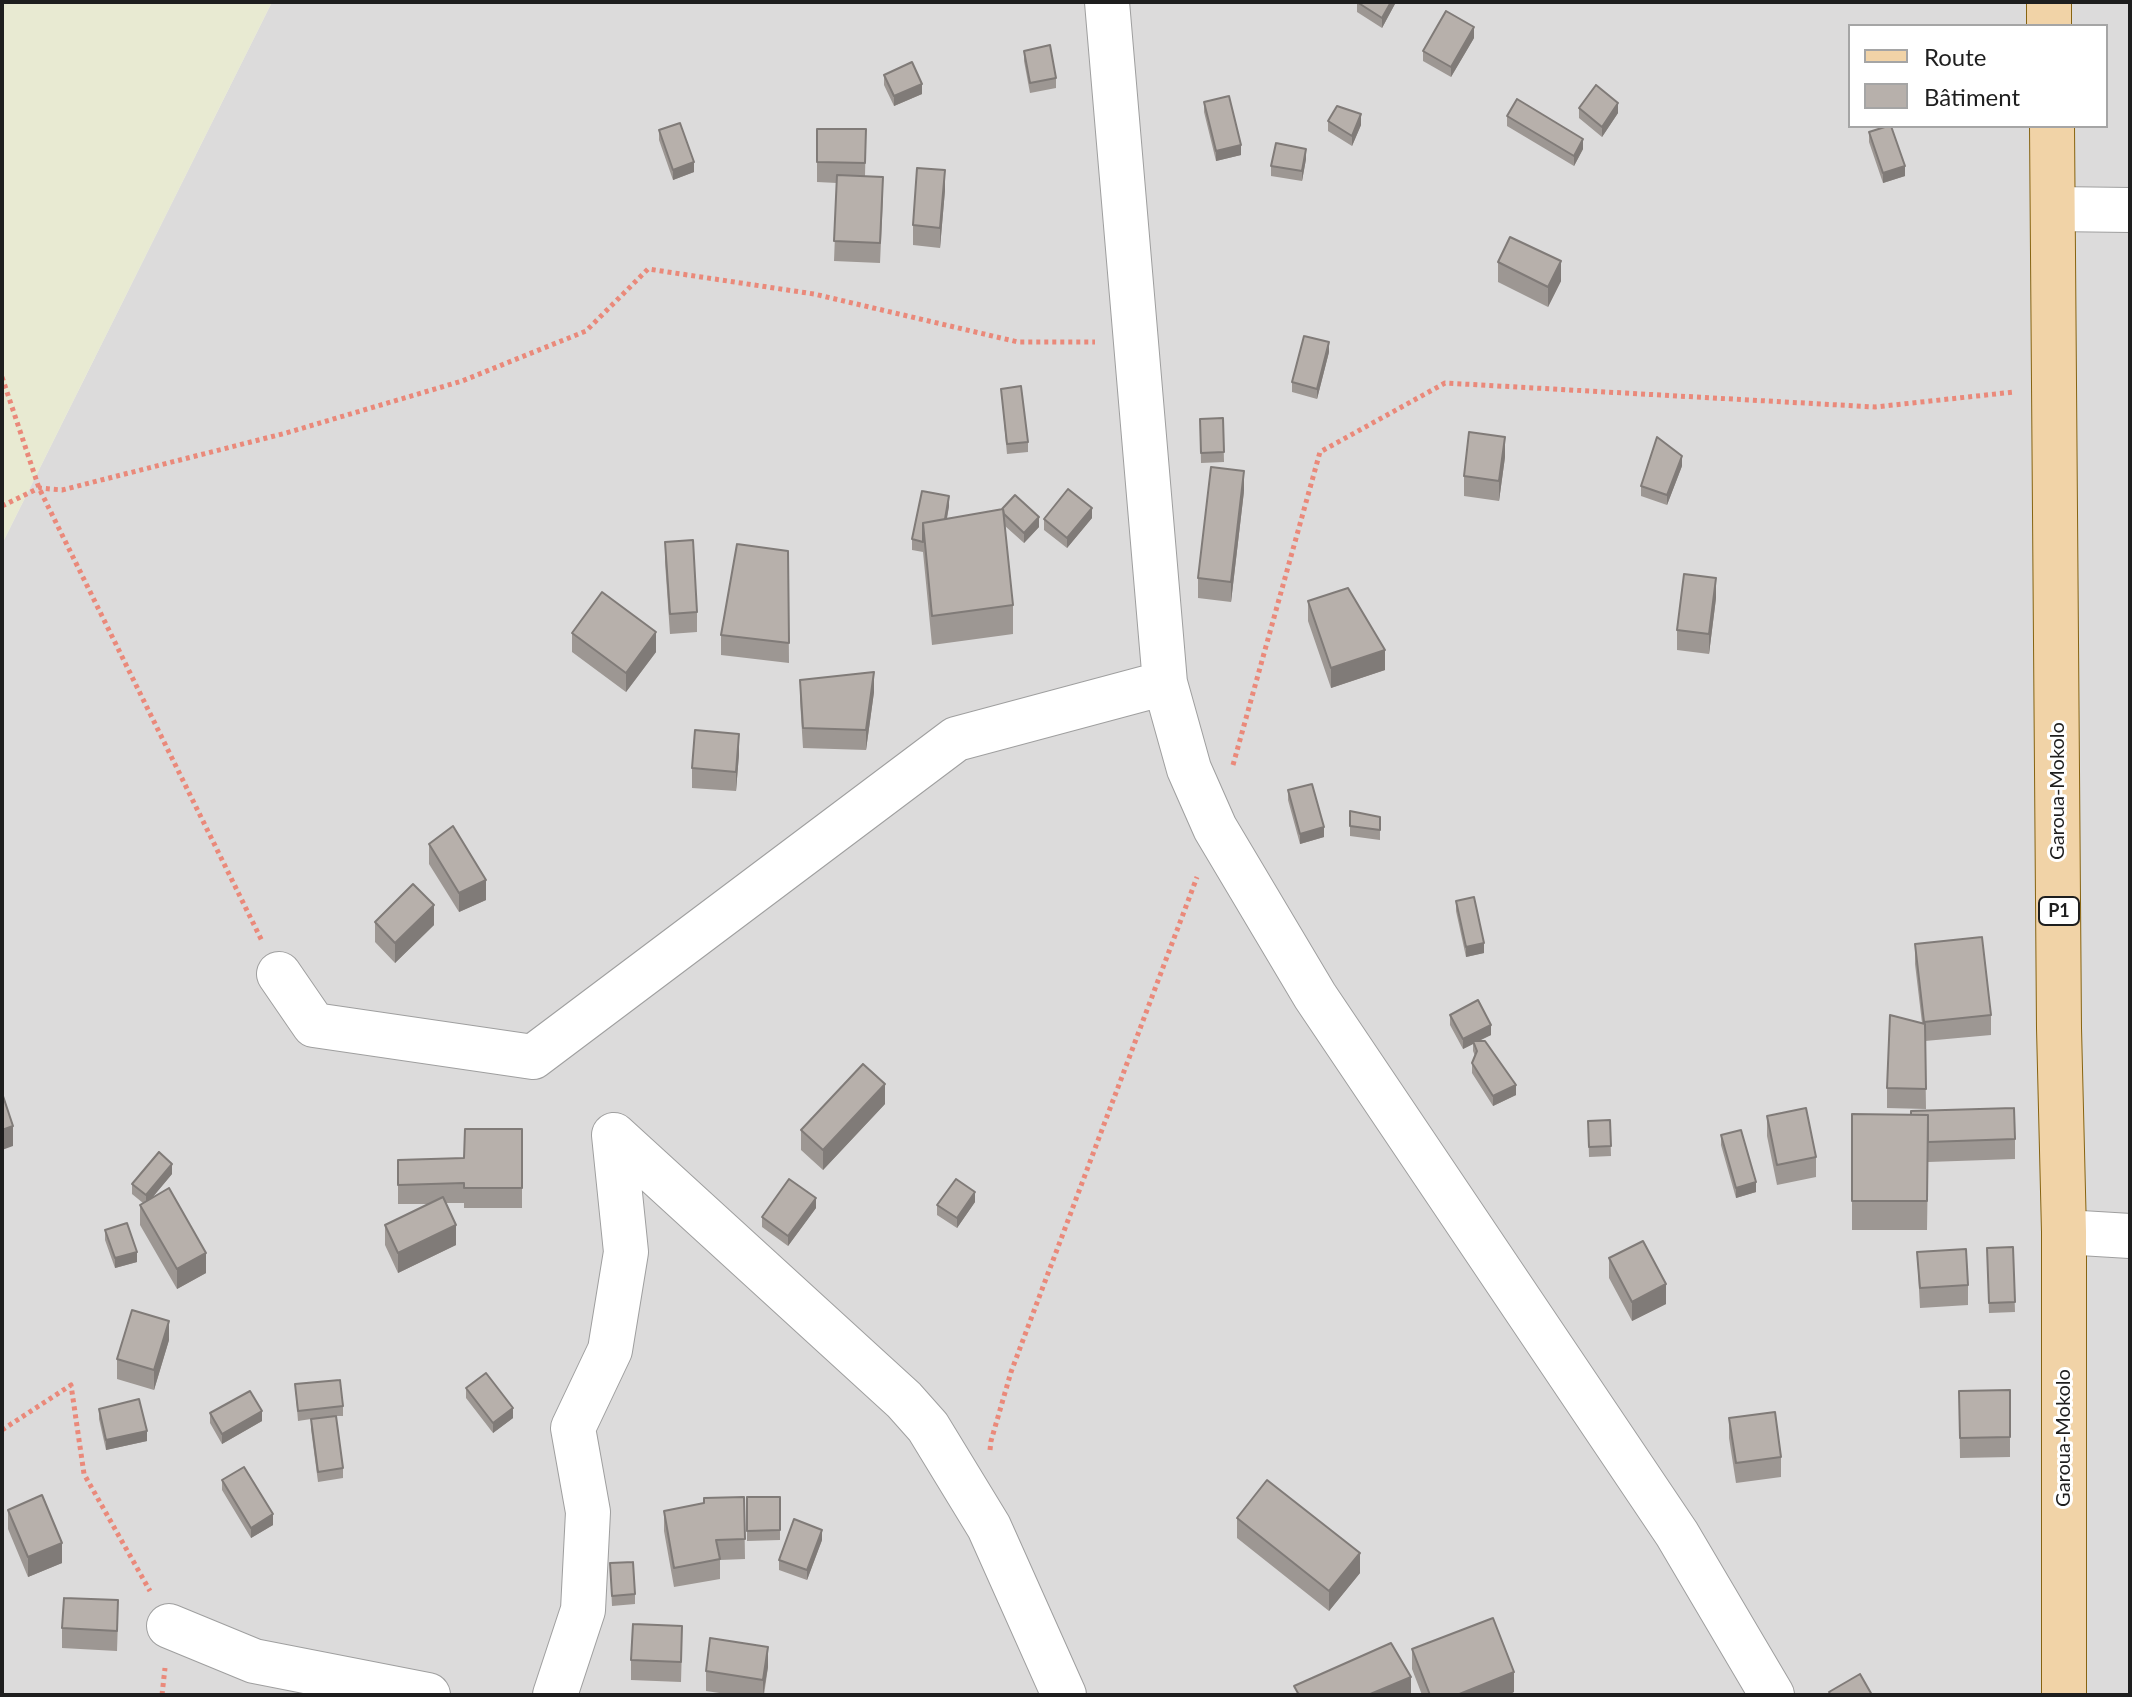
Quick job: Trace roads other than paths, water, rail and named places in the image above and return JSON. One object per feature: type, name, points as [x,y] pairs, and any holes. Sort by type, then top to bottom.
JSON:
[{"type":"main road","points":[[2049,2],[2049,24]]},
{"type":"main road","name":"Garoua-Mokolo","points":[[2052,128],[2059,1028],[2064,1232],[2064,1695]]},
{"type":"street","points":[[1107,2],[1165,683],[1189,769],[1215,828],[1315,996],[1677,1534],[1772,1695]]},
{"type":"street","points":[[2054,209],[2130,210]]},
{"type":"street","points":[[279,974],[314,1025],[533,1057],[956,739],[1165,683]]},
{"type":"street","points":[[555,1695],[583,1610],[588,1512],[573,1428],[610,1350],[626,1252],[614,1135],[904,1400],[928,1427],[989,1527],[1064,1695]]},
{"type":"street","points":[[2064,1232],[2130,1236]]},
{"type":"street","points":[[169,1626],[254,1661],[428,1695]]}]
